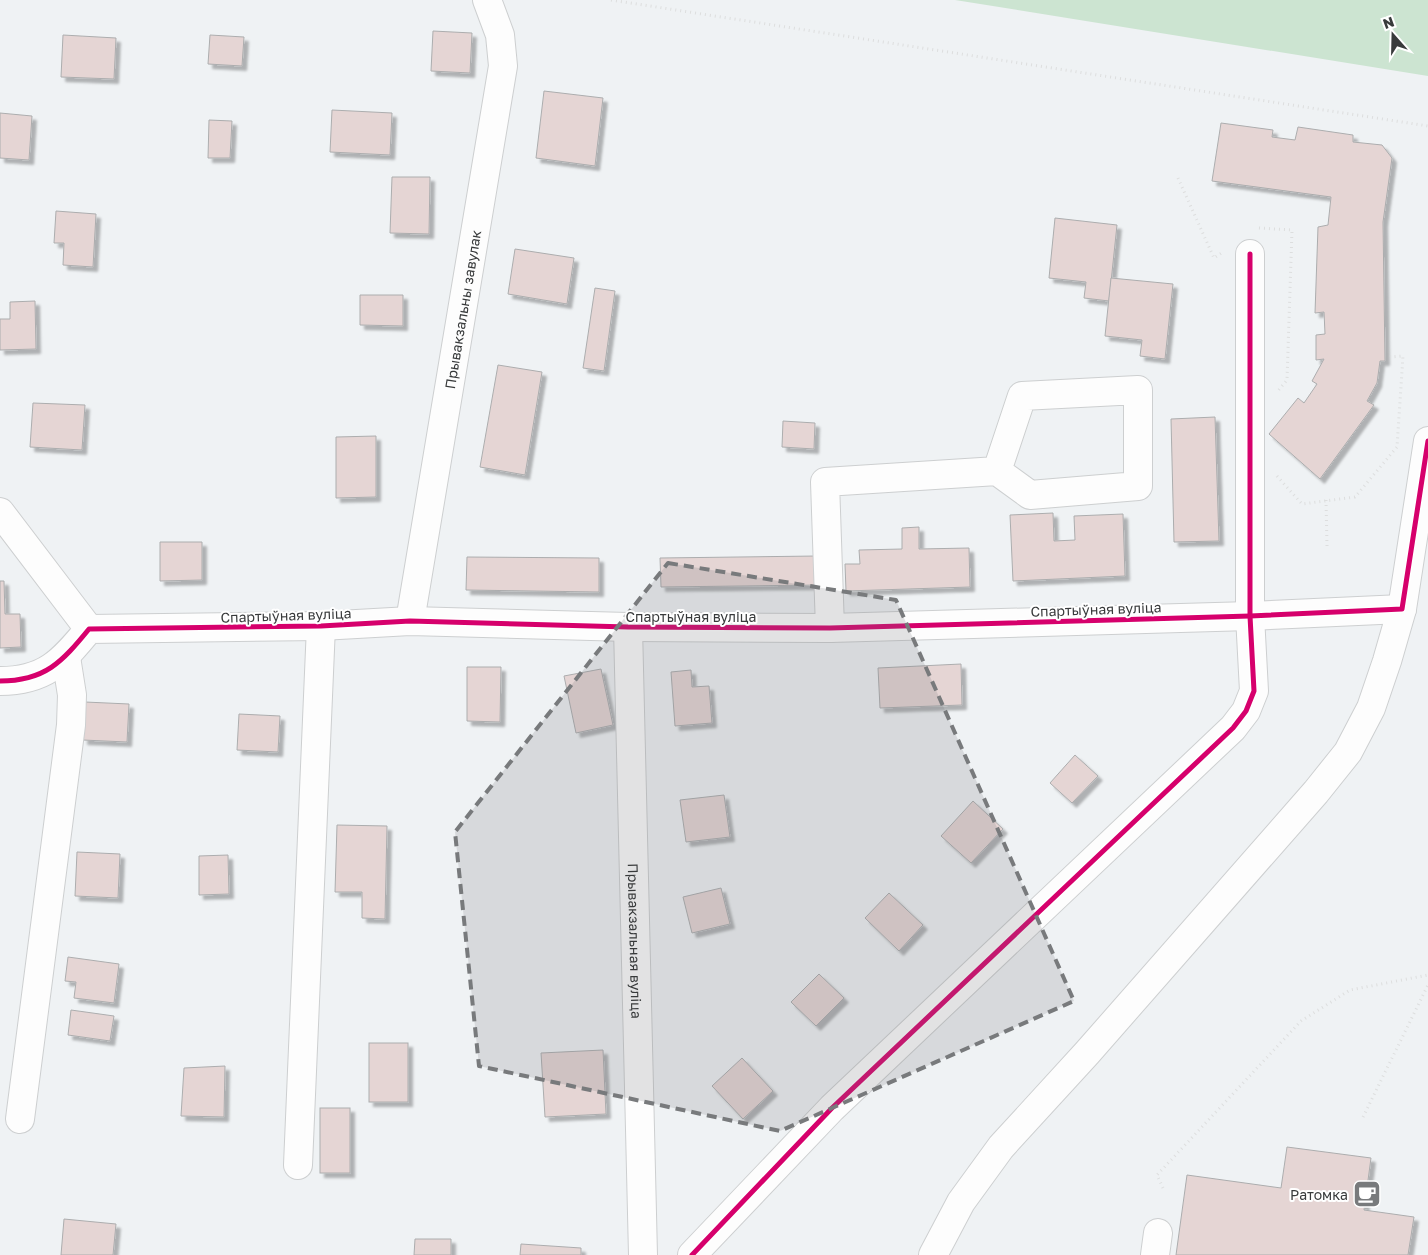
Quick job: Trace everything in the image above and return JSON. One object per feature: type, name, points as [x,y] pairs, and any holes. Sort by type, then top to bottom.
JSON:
[{"type":"street","name":"Прывакзальны завулак","points":[[410,621],[502,66],[500,34],[487,0]]},
{"type":"street","points":[[692,1255],[832,1108],[1233,728],[1246,711],[1254,691],[1250,616],[1244,245]]},
{"type":"street","points":[[830,628],[825,482],[997,471],[1030,495],[1138,486],[1138,390],[1022,396],[997,471]]},
{"type":"street","points":[[933,1255],[961,1202],[1001,1146],[1093,1045],[1316,792],[1348,752],[1371,708],[1402,608],[1428,441]]},
{"type":"street","points":[[0,512],[89,629],[66,657],[43,674],[0,681]]},
{"type":"street","name":"Спартыўная вуліца","points":[[89,629],[321,626],[410,621],[628,627],[830,628],[1250,616],[1402,608]]},
{"type":"street","points":[[298,1164],[321,626]]},
{"type":"street","name":"Прывакзальная вуліца","points":[[628,627],[643,1255]]},
{"type":"street","points":[[20,1119],[71,725],[72,694],[66,657]]},
{"type":"path","points":[[611,0],[1428,126]]},
{"type":"path","points":[[1178,178],[1214,258],[1244,245],[1262,227],[1292,230],[1287,380],[1276,394]]},
{"type":"path","points":[[1276,475],[1302,504],[1354,497],[1397,448],[1403,356],[1390,357]]},
{"type":"path","points":[[1326,500],[1327,546]]},
{"type":"path","points":[[1163,1188],[1157,1175],[1301,1021],[1350,990],[1428,975]]},
{"type":"path","points":[[1363,1116],[1428,985]]},
{"type":"highlighted area","points":[[668,563],[896,600],[1074,1001],[780,1131],[479,1066],[455,832]]},
{"type":"green space","points":[[955,0],[1428,0],[1428,76]]},
{"type":"building","points":[[433,31],[472,33],[470,73],[431,71]]},
{"type":"building","points":[[63,35],[116,38],[114,79],[61,77]]},
{"type":"building","points":[[210,35],[244,37],[242,66],[208,64]]},
{"type":"building","points":[[544,91],[603,98],[595,166],[536,158]]},
{"type":"building","points":[[332,110],[392,113],[390,155],[330,152]]},
{"type":"building","points":[[0,113],[32,116],[29,160],[0,158]]},
{"type":"building","points":[[209,120],[232,121],[230,158],[208,158]]},
{"type":"building","points":[[1221,123],[1273,130],[1272,137],[1295,140],[1298,127],[1353,135],[1353,142],[1382,145],[1392,158],[1383,222],[1385,361],[1380,361],[1377,383],[1367,401],[1374,405],[1320,479],[1269,434],[1298,398],[1304,403],[1317,384],[1312,381],[1324,359],[1316,360],[1316,335],[1325,334],[1324,312],[1315,313],[1318,227],[1328,225],[1331,197],[1212,181]]},
{"type":"building","points":[[392,177],[430,177],[429,234],[390,233]]},
{"type":"building","points":[[56,211],[96,214],[93,267],[63,265],[64,243],[54,243]]},
{"type":"building","points":[[1055,218],[1117,225],[1109,301],[1084,298],[1086,282],[1049,278]]},
{"type":"building","points":[[515,249],[574,258],[567,304],[508,294]]},
{"type":"building","points":[[1111,278],[1173,284],[1165,359],[1140,356],[1142,340],[1105,336]]},
{"type":"building","points":[[595,288],[615,291],[604,371],[583,368]]},
{"type":"building","points":[[360,295],[403,295],[403,326],[360,325]]},
{"type":"building","points":[[35,301],[36,349],[0,350],[0,319],[10,319],[10,302]]},
{"type":"building","points":[[498,365],[542,372],[525,475],[480,467]]},
{"type":"building","points":[[33,403],[85,405],[82,450],[30,447]]},
{"type":"building","points":[[1215,417],[1219,541],[1174,542],[1171,419]]},
{"type":"building","points":[[783,421],[815,423],[814,449],[782,447]]},
{"type":"building","points":[[376,436],[376,497],[336,498],[336,437]]},
{"type":"building","points":[[1053,513],[1054,541],[1075,540],[1074,516],[1123,514],[1125,576],[1013,581],[1010,515]]},
{"type":"building","points":[[919,527],[919,549],[969,548],[970,587],[846,591],[845,564],[860,564],[859,550],[902,549],[902,528]]},
{"type":"building","points":[[160,542],[202,542],[202,580],[160,581]]},
{"type":"building","points":[[817,556],[818,585],[661,587],[660,558]]},
{"type":"building","points":[[467,557],[599,558],[599,592],[466,590]]},
{"type":"building","points":[[0,581],[4,581],[5,614],[20,614],[21,647],[0,648]]},
{"type":"building","points":[[961,664],[962,705],[880,708],[878,668]]},
{"type":"building","points":[[467,667],[501,667],[500,722],[467,721]]},
{"type":"building","points":[[601,669],[613,725],[576,733],[564,676]]},
{"type":"building","points":[[691,670],[692,687],[709,686],[712,723],[675,726],[671,672]]},
{"type":"building","points":[[85,702],[129,704],[127,742],[83,740]]},
{"type":"building","points":[[239,714],[280,716],[278,752],[237,750]]},
{"type":"building","points":[[1075,755],[1098,776],[1072,803],[1050,783]]},
{"type":"building","points":[[724,795],[730,837],[686,842],[680,800]]},
{"type":"building","points":[[973,801],[1003,829],[971,863],[941,836]]},
{"type":"building","points":[[337,825],[387,826],[385,919],[362,918],[362,892],[335,892]]},
{"type":"building","points":[[77,852],[120,854],[118,898],[75,896]]},
{"type":"building","points":[[228,855],[229,894],[199,895],[199,856]]},
{"type":"building","points":[[721,888],[730,924],[692,933],[683,897]]},
{"type":"building","points":[[889,893],[923,925],[899,951],[865,918]]},
{"type":"building","points":[[68,957],[119,964],[114,1003],[74,998],[76,982],[65,981]]},
{"type":"building","points":[[819,974],[844,998],[816,1026],[791,1002]]},
{"type":"building","points":[[71,1010],[114,1016],[110,1041],[68,1035]]},
{"type":"building","points":[[369,1043],[408,1043],[408,1102],[369,1102]]},
{"type":"building","points":[[603,1050],[606,1114],[545,1117],[541,1053]]},
{"type":"building","points":[[742,1058],[773,1091],[743,1119],[712,1086]]},
{"type":"building","points":[[225,1066],[224,1117],[181,1116],[184,1068]]},
{"type":"building","points":[[320,1108],[350,1108],[350,1173],[320,1173]]},
{"type":"building","points":[[1287,1147],[1371,1158],[1364,1210],[1414,1217],[1408,1255],[1176,1255],[1187,1175],[1281,1188]]},
{"type":"building","points":[[64,1219],[116,1224],[113,1255],[61,1255]]},
{"type":"building","points":[[415,1239],[451,1239],[451,1255],[414,1255]]},
{"type":"building","points":[[521,1244],[581,1248],[581,1255],[520,1255]]},
{"type":"cycle path","points":[[692,1255],[832,1108],[1233,728],[1246,711],[1254,691],[1250,616],[1250,254]]},
{"type":"cycle path","points":[[0,681],[29,678],[41,673],[61,660],[89,629],[321,626],[410,621],[628,627],[830,628],[1250,616],[1402,609],[1428,441]]},
{"type":"place","name":"Ратомка","points":[[1367,1194]]}]
